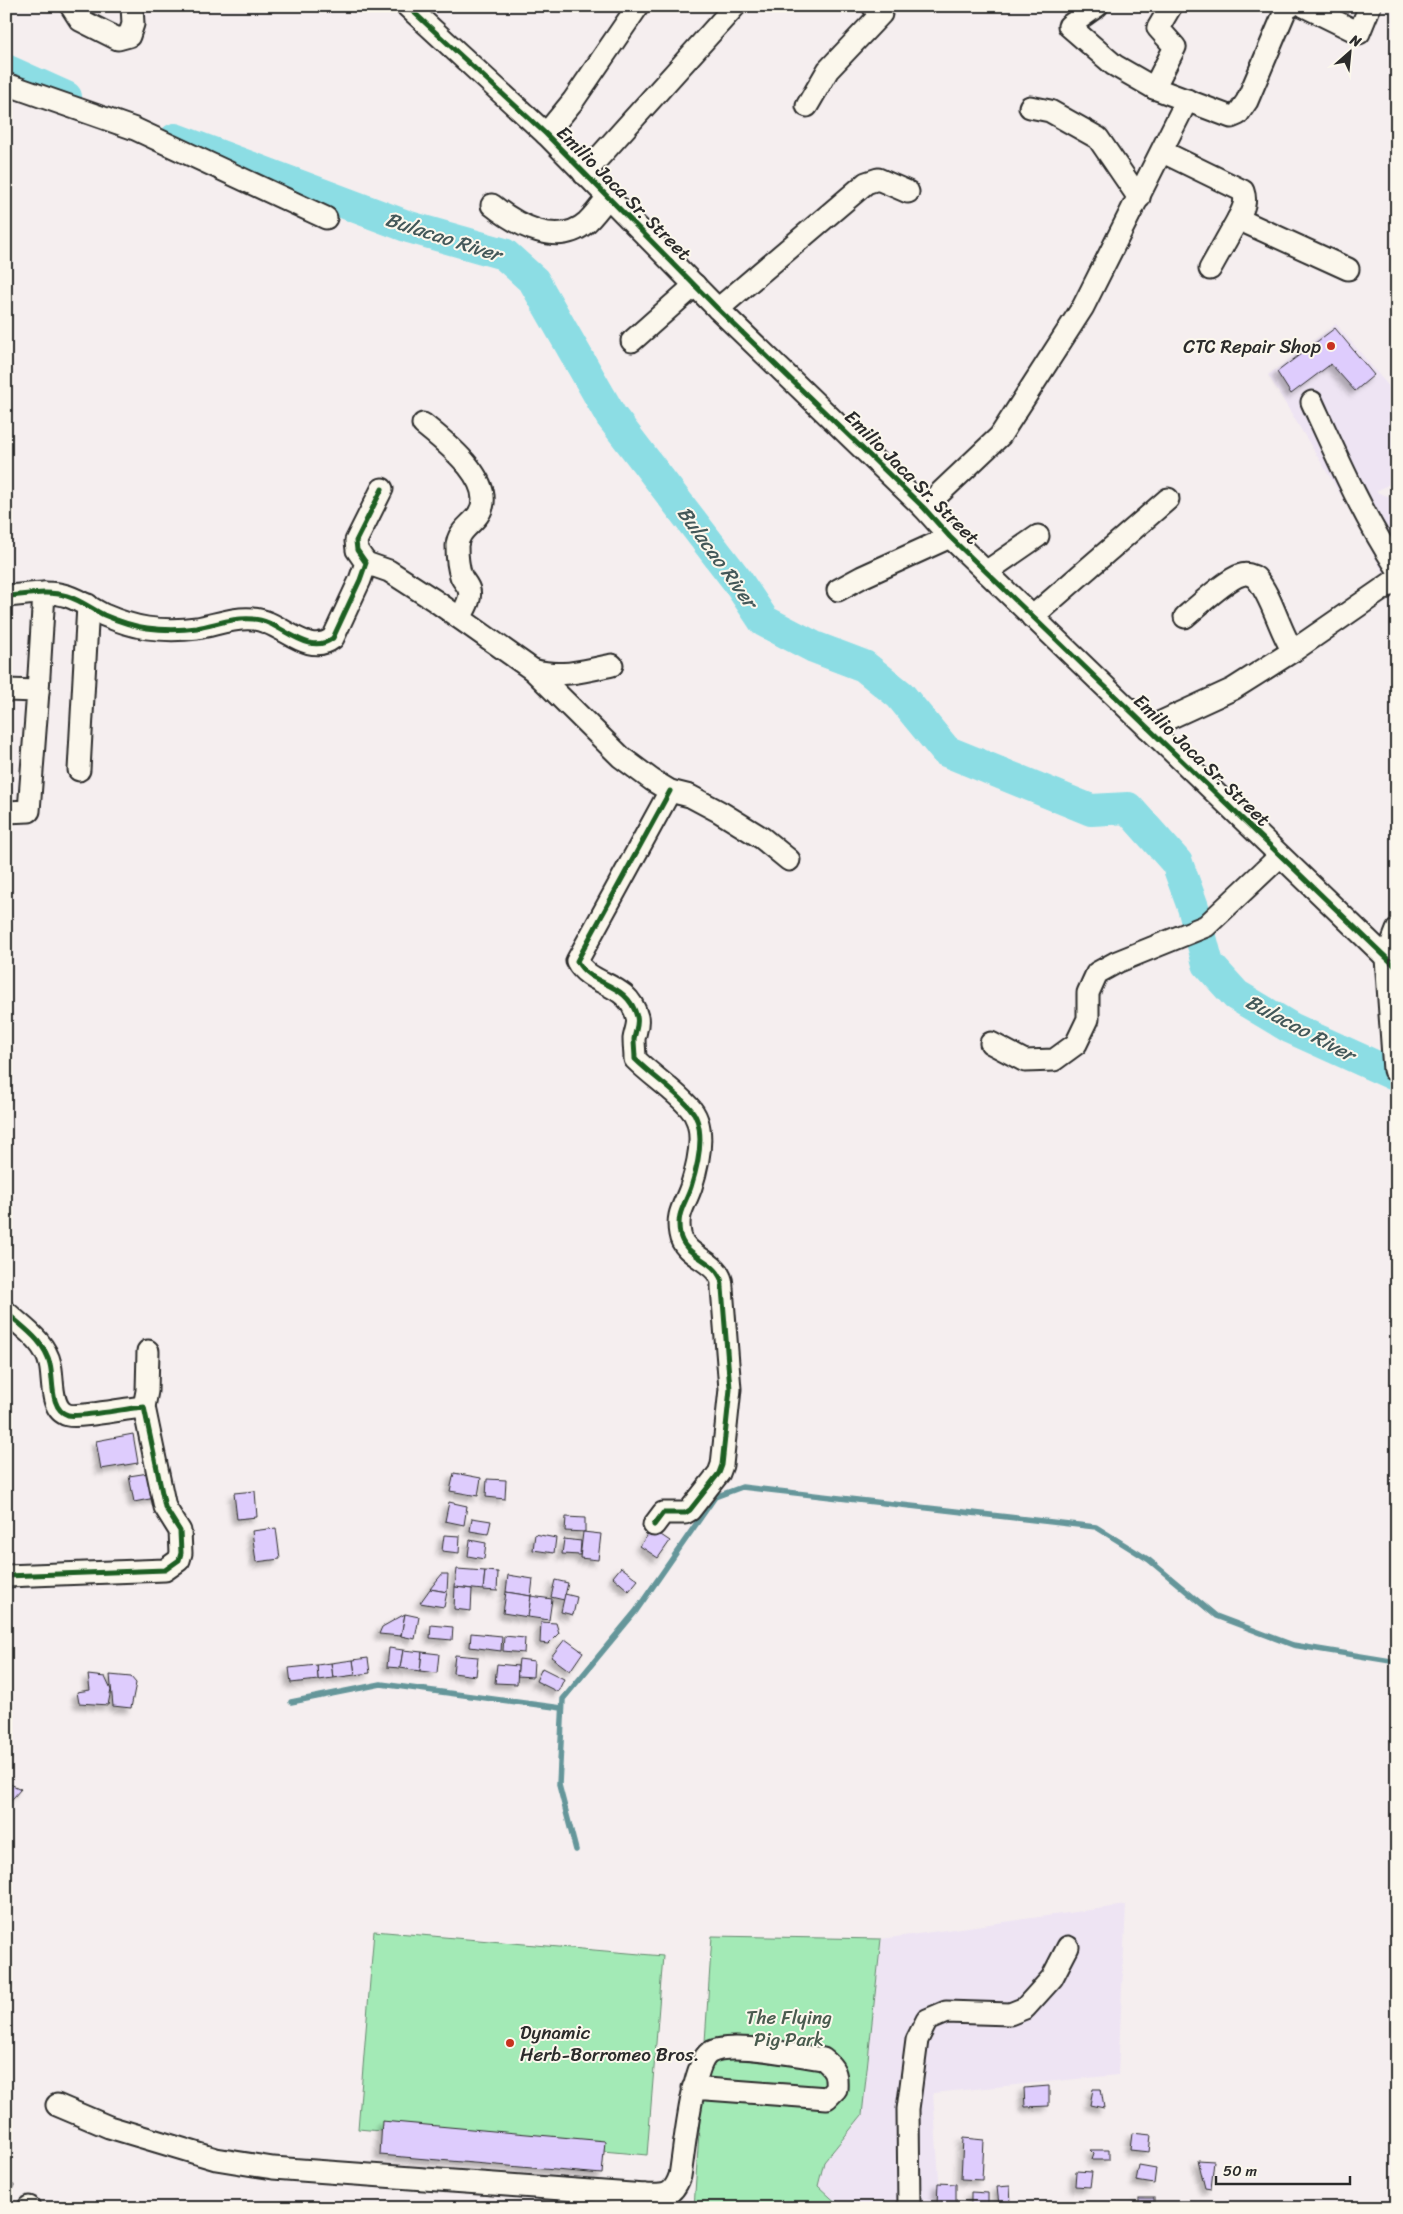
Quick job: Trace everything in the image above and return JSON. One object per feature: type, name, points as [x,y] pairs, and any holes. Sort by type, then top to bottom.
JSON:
[{"type":"street","points":[[71,6],[80,20],[118,39],[128,36],[133,24],[132,6]]},
{"type":"street","name":"Emilio Jaca Sr. Street","points":[[407,6],[546,134],[718,309],[924,508],[1032,617],[1279,857],[1393,961]]},
{"type":"street","points":[[546,134],[573,101],[638,6]]},
{"type":"street","points":[[584,174],[736,6]]},
{"type":"street","points":[[807,106],[828,70],[881,14],[873,6]]},
{"type":"street","points":[[1097,6],[1069,26],[1114,64],[1154,88],[1231,117],[1238,114],[1247,101],[1286,9],[1291,6]]},
{"type":"street","points":[[1154,88],[1175,46],[1158,28],[1170,6]]},
{"type":"street","points":[[1304,6],[1359,34],[1370,6]]},
{"type":"street","points":[[6,84],[134,129],[326,218]]},
{"type":"street","points":[[924,508],[1000,436],[1083,307],[1187,100]]},
{"type":"street","points":[[1030,107],[1050,110],[1098,138],[1138,198]]},
{"type":"street","points":[[1162,152],[1243,191],[1244,205],[1210,269]]},
{"type":"street","points":[[718,309],[866,183],[878,179],[908,192]]},
{"type":"street","points":[[492,205],[529,227],[542,232],[556,234],[569,232],[586,223],[607,198]]},
{"type":"street","points":[[1238,219],[1348,269]]},
{"type":"street","points":[[632,341],[695,286]]},
{"type":"street","points":[[1312,402],[1349,484],[1397,568]]},
{"type":"street","points":[[423,424],[448,444],[467,465],[479,484],[483,497],[478,514],[462,531],[457,544],[460,574],[469,590],[469,598],[460,618]]},
{"type":"street","points":[[382,489],[356,541],[357,550],[366,563],[388,571],[460,618],[533,670],[621,757],[670,791],[690,796],[720,812],[762,838],[789,860]]},
{"type":"street","points":[[1032,617],[1168,498]]},
{"type":"street","points":[[838,590],[950,536]]},
{"type":"street","points":[[986,572],[1038,536]]},
{"type":"street","points":[[6,596],[44,593],[67,596],[88,605],[104,615],[128,624],[149,628],[195,628],[231,620],[254,618],[277,627],[307,643],[326,644],[333,638],[366,563]]},
{"type":"street","points":[[1185,617],[1233,579],[1242,574],[1249,575],[1255,577],[1270,602],[1285,640],[1293,651]]},
{"type":"street","points":[[1148,728],[1234,688],[1293,651],[1397,579]]},
{"type":"street","points":[[6,812],[30,812],[44,593]]},
{"type":"street","points":[[79,770],[88,605]]},
{"type":"street","points":[[533,670],[548,674],[564,674],[612,665]]},
{"type":"street","points":[[6,690],[38,691]]},
{"type":"street","points":[[654,1525],[663,1513],[685,1513],[690,1510],[719,1473],[722,1465],[730,1389],[722,1288],[720,1277],[714,1269],[689,1250],[680,1236],[678,1217],[690,1189],[700,1155],[698,1125],[691,1108],[635,1059],[634,1042],[638,1019],[632,1002],[618,990],[582,970],[578,961],[670,791]]},
{"type":"street","points":[[991,1044],[1025,1061],[1054,1060],[1076,1044],[1088,1019],[1088,993],[1097,973],[1117,962],[1206,926],[1279,857]]},
{"type":"street","points":[[1394,1070],[1393,961],[1397,930]]},
{"type":"street","points":[[6,1312],[43,1346],[50,1362],[56,1403],[61,1411],[74,1416],[144,1407]]},
{"type":"street","points":[[6,1576],[165,1570],[179,1560],[181,1553],[180,1531],[165,1507],[144,1407],[147,1391],[148,1351]]},
{"type":"street","points":[[909,2208],[908,2109],[917,2040],[927,2020],[946,2012],[1010,2014],[1025,2008],[1052,1978],[1068,1947]]},
{"type":"street","points":[[57,2105],[109,2127],[216,2159],[273,2168],[593,2200],[643,2202],[663,2196],[676,2188],[686,2140],[693,2088],[701,2062],[708,2054],[718,2050],[739,2047],[823,2060],[832,2067],[837,2077],[836,2089],[826,2098],[693,2088]]},
{"type":"shaded area","points":[[1336,324],[1397,396],[1397,479],[1376,492],[1397,499],[1397,573],[1387,580],[1350,510],[1268,375]]},
{"type":"shaded area","points":[[1126,1905],[1118,2075],[933,2093],[941,2208],[842,2208],[818,2186],[824,2162],[862,2115],[881,1939]]},
{"type":"green space","name":"Dynamic Herb-Borromeo Bros.","points":[[374,1931],[663,1956],[647,2155],[358,2129]]},
{"type":"green space","name":"The Flying Pig Park","points":[[712,1936],[881,1939],[862,2115],[824,2162],[818,2186],[842,2208],[694,2208]]},
{"type":"building","name":"CTC Repair Shop","points":[[1335,328],[1374,375],[1355,391],[1331,364],[1291,394],[1277,372]]},
{"type":"building","points":[[133,1434],[138,1463],[101,1469],[96,1441]]},
{"type":"building","points":[[155,1472],[160,1497],[134,1502],[129,1476]]},
{"type":"building","points":[[454,1473],[481,1478],[478,1496],[450,1491]]},
{"type":"building","points":[[487,1479],[506,1480],[505,1499],[486,1497]]},
{"type":"building","points":[[255,1491],[257,1517],[237,1519],[234,1493]]},
{"type":"building","points":[[449,1502],[467,1506],[464,1525],[445,1521]]},
{"type":"building","points":[[566,1517],[585,1518],[585,1532],[565,1531]]},
{"type":"building","points":[[472,1518],[491,1521],[488,1534],[470,1531]]},
{"type":"building","points":[[276,1528],[280,1559],[256,1562],[252,1531]]},
{"type":"building","points":[[652,1529],[670,1541],[658,1558],[640,1546]]},
{"type":"building","points":[[583,1532],[601,1534],[598,1560],[580,1558]]},
{"type":"building","points":[[535,1534],[556,1538],[554,1553],[533,1550]]},
{"type":"building","points":[[444,1535],[460,1536],[459,1553],[442,1551]]},
{"type":"building","points":[[564,1539],[581,1541],[580,1555],[562,1554]]},
{"type":"building","points":[[470,1540],[486,1543],[484,1559],[468,1556]]},
{"type":"building","points":[[621,1567],[638,1580],[629,1591],[613,1577]]},
{"type":"building","points":[[457,1569],[485,1571],[483,1590],[455,1587]]},
{"type":"building","points":[[485,1571],[498,1572],[497,1591],[483,1590]]},
{"type":"building","points":[[442,1574],[448,1574],[447,1592],[430,1589]]},
{"type":"building","points":[[508,1575],[533,1579],[531,1596],[506,1592]]},
{"type":"building","points":[[555,1580],[568,1583],[564,1600],[551,1597]]},
{"type":"building","points":[[455,1587],[472,1589],[471,1611],[454,1609]]},
{"type":"building","points":[[430,1589],[447,1592],[444,1607],[420,1603]]},
{"type":"building","points":[[506,1592],[531,1596],[528,1617],[503,1613]]},
{"type":"building","points":[[565,1594],[577,1597],[573,1615],[561,1612]]},
{"type":"building","points":[[531,1596],[552,1599],[549,1620],[528,1617]]},
{"type":"building","points":[[405,1614],[401,1636],[379,1634],[382,1627]]},
{"type":"building","points":[[405,1614],[419,1617],[415,1639],[401,1636]]},
{"type":"building","points":[[541,1622],[556,1623],[559,1633],[548,1644],[540,1643]]},
{"type":"building","points":[[431,1625],[453,1627],[452,1640],[430,1638]]},
{"type":"building","points":[[471,1633],[502,1636],[501,1651],[470,1647]]},
{"type":"building","points":[[504,1636],[525,1638],[524,1653],[503,1651]]},
{"type":"building","points":[[565,1639],[583,1652],[570,1671],[551,1657]]},
{"type":"building","points":[[389,1648],[403,1650],[400,1668],[387,1667]]},
{"type":"building","points":[[403,1650],[422,1652],[420,1671],[400,1668]]},
{"type":"building","points":[[422,1652],[439,1654],[437,1673],[420,1671]]},
{"type":"building","points":[[455,1655],[478,1657],[476,1676],[453,1673]]},
{"type":"building","points":[[368,1658],[370,1673],[355,1675],[353,1660]]},
{"type":"building","points":[[519,1659],[534,1661],[533,1677],[517,1676]]},
{"type":"building","points":[[353,1660],[355,1675],[333,1678],[331,1663]]},
{"type":"building","points":[[331,1663],[333,1678],[318,1680],[317,1665]]},
{"type":"building","points":[[497,1664],[518,1666],[517,1684],[495,1683]]},
{"type":"building","points":[[317,1665],[318,1680],[291,1683],[289,1668]]},
{"type":"building","points":[[542,1668],[564,1679],[558,1692],[536,1681]]},
{"type":"building","points":[[88,1675],[105,1677],[111,1690],[108,1705],[79,1703],[77,1692],[90,1690]]},
{"type":"building","points":[[110,1675],[131,1677],[136,1683],[131,1708],[113,1706]]},
{"type":"building","points":[[6,1782],[21,1789],[6,1806]]},
{"type":"building","points":[[1049,2086],[1049,2106],[1025,2107],[1024,2088]]},
{"type":"building","points":[[1093,2089],[1101,2089],[1104,2108],[1090,2105]]},
{"type":"building","points":[[382,2121],[605,2141],[602,2174],[380,2155]]},
{"type":"building","points":[[1132,2133],[1151,2135],[1149,2152],[1130,2150]]},
{"type":"building","points":[[963,2138],[984,2140],[982,2180],[961,2179]]},
{"type":"building","points":[[1090,2150],[1109,2150],[1109,2160],[1092,2160],[1094,2154]]},
{"type":"building","points":[[1198,2160],[1214,2161],[1211,2189],[1205,2188]]},
{"type":"building","points":[[1139,2165],[1156,2168],[1154,2184],[1136,2181]]},
{"type":"building","points":[[1076,2171],[1092,2172],[1090,2187],[1075,2186]]},
{"type":"building","points":[[6,2181],[14,2185],[7,2201],[6,2200]]},
{"type":"building","points":[[938,2183],[956,2184],[956,2207],[937,2206]]},
{"type":"building","points":[[1010,2186],[1011,2204],[999,2205],[997,2187]]},
{"type":"building","points":[[971,2192],[988,2193],[988,2206],[971,2205]]},
{"type":"building","points":[[1139,2198],[1154,2198],[1154,2208],[1139,2208]]},
{"type":"waterway","name":"Bulacao River","points":[[6,70],[66,97]]},
{"type":"waterway","name":"Bulacao River","points":[[175,139],[409,227],[504,254],[534,281],[611,416],[736,579],[764,621],[814,647],[864,666],[900,695],[946,751],[1091,810],[1128,808],[1177,863],[1193,907],[1208,964],[1236,995],[1291,1028],[1397,1076]]},
{"type":"waterway","points":[[576,1850],[559,1785],[563,1699],[636,1611],[715,1497],[742,1487],[1096,1527],[1149,1560],[1216,1616],[1293,1645],[1397,1662]]},
{"type":"waterway","points":[[291,1702],[381,1684],[562,1708]]},
{"type":"cycle path","points":[[407,6],[546,134],[718,309],[924,508],[950,537],[1397,968]]},
{"type":"cycle path","points":[[6,596],[44,593],[59,594],[77,600],[104,615],[136,626],[153,629],[191,629],[232,620],[253,619],[273,625],[303,641],[313,644],[323,643],[333,638],[360,580],[366,563],[357,550],[356,541],[382,489]]},
{"type":"cycle path","points":[[654,1525],[663,1513],[685,1513],[690,1510],[719,1473],[722,1465],[730,1389],[722,1282],[716,1271],[687,1247],[682,1241],[680,1234],[680,1215],[691,1187],[700,1146],[700,1135],[695,1115],[676,1094],[635,1059],[634,1039],[637,1017],[626,997],[591,976],[577,961],[670,791]]},
{"type":"cycle path","points":[[6,1312],[32,1335],[43,1348],[50,1364],[55,1400],[62,1412],[74,1416],[144,1407],[165,1507],[180,1531],[181,1553],[179,1560],[165,1570],[6,1576]]},
{"type":"place","name":"CTC Repair Shop","points":[[1331,346]]},
{"type":"place","name":"Dynamic Herb-Borromeo Bros.","points":[[510,2043]]}]
